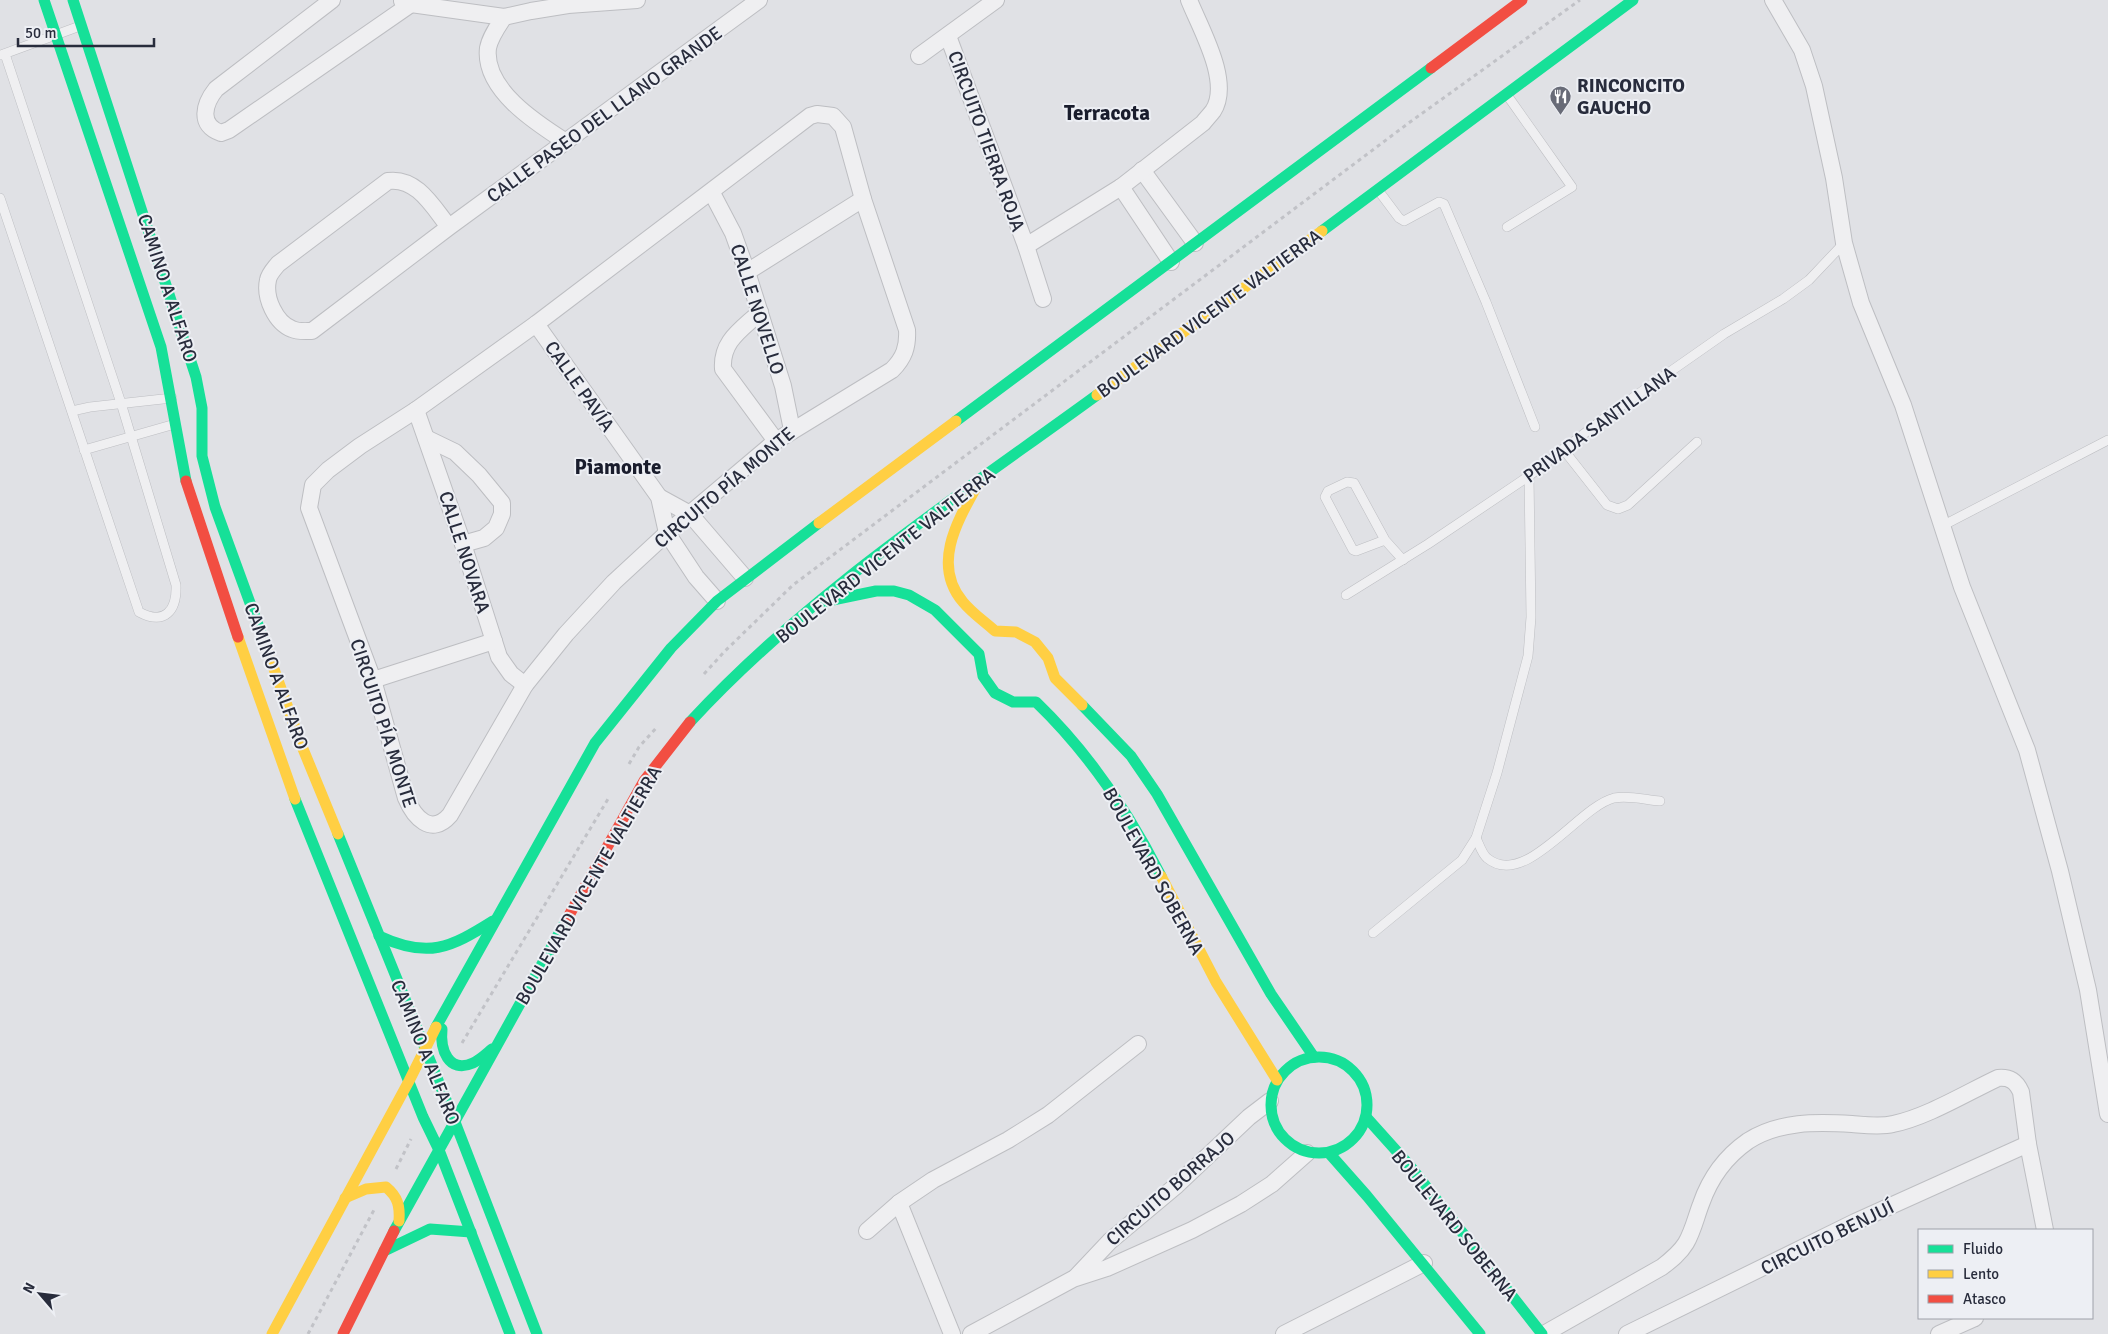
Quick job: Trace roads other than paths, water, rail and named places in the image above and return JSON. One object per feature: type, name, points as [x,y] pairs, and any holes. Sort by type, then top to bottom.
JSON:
[{"type":"street","name":"CAMINO A ALFARO","points":[[44,0],[161,347],[172,398],[180,462],[189,494],[290,749],[379,936],[455,1122],[537,1334]]},
{"type":"street","name":"CAMINO A ALFARO","points":[[74,0],[196,377],[202,408],[202,456],[215,507],[290,749],[287,780],[423,1117],[439,1150],[510,1334]]},
{"type":"street","points":[[332,0],[216,89],[205,106],[204,114],[211,128],[221,133],[229,130],[405,2],[504,17],[566,3],[637,0]]},
{"type":"street","name":"CALLE PASEO DEL LLANO GRANDE","points":[[449,227],[418,190],[402,181],[388,180],[278,264],[267,281],[268,294],[274,312],[282,324],[295,330],[312,331],[449,227],[759,0]]},
{"type":"street","name":"CIRCUITO TIERRA ROJA","points":[[920,56],[996,0]]},
{"type":"street","name":"CIRCUITO TIERRA ROJA","points":[[1026,246],[1121,187],[1203,122],[1214,110],[1219,94],[1218,71],[1188,0]]},
{"type":"street","points":[[272,1334],[409,1081],[446,1007],[595,743],[671,648],[717,602],[745,578],[1522,0]]},
{"type":"street","name":"BOULEVARD VICENTE VALTIERRA","points":[[343,1334],[384,1251],[494,1048],[644,781],[683,730],[718,692],[817,603],[982,478],[1197,324],[1633,0]]},
{"type":"street","points":[[1773,0],[1802,50],[1814,86],[1834,178],[1844,243],[1861,303],[1903,405],[1962,587],[2027,750],[2060,871],[2088,990],[2108,1114]]},
{"type":"street","points":[[504,17],[488,47],[489,63],[495,79],[524,112],[542,127],[566,142]]},
{"type":"street","name":"CIRCUITO TIERRA ROJA","points":[[948,36],[1026,246],[1043,299]]},
{"type":"street","name":"CIRCUITO PÍA MONTE","points":[[825,114],[833,116],[843,127],[863,199],[907,330],[908,343],[905,353],[892,370],[776,441],[667,533],[614,582],[566,634],[526,685],[450,815],[442,822],[430,824],[418,819],[406,798],[372,680],[309,508],[314,485],[328,470],[360,446],[416,410],[536,324],[712,193],[810,116],[825,114]]},
{"type":"street","points":[[1142,170],[1195,244]]},
{"type":"street","points":[[1121,187],[1171,262]]},
{"type":"street","name":"CALLE NOVELLO","points":[[712,193],[733,233],[747,272],[783,386],[792,430]]},
{"type":"street","points":[[747,272],[863,199]]},
{"type":"street","points":[[760,312],[728,343],[722,356],[723,369],[776,441]]},
{"type":"street","name":"CALLE PAVÍA","points":[[536,324],[658,497],[667,533],[696,577],[717,602]]},
{"type":"street","name":"CALLE NOVARA","points":[[416,410],[463,544],[494,641],[504,666],[517,680],[526,685]]},
{"type":"street","points":[[426,438],[456,452],[479,475],[502,503],[502,514],[496,528],[484,538],[463,544]]},
{"type":"street","points":[[982,478],[956,527],[947,552],[952,585],[963,601],[995,631],[981,647],[979,654],[978,664],[982,677],[991,690],[1013,704],[1024,705],[1036,702],[1050,686]]},
{"type":"street","name":"CALLE PAVÍA","points":[[658,497],[690,514],[745,578]]},
{"type":"street","points":[[817,603],[879,590],[901,592],[937,612],[979,654]]},
{"type":"street","name":"BOULEVARD SOBERNA","points":[[995,631],[1012,630],[1034,642],[1047,654],[1054,667],[1050,686],[1102,724],[1131,756],[1157,794],[1271,994],[1314,1057]]},
{"type":"street","points":[[372,680],[494,641]]},
{"type":"street","name":"BOULEVARD SOBERNA","points":[[1036,702],[1060,724],[1106,782],[1128,815],[1208,967],[1238,1020],[1277,1080]]},
{"type":"street","points":[[379,936],[398,947],[418,950],[444,947],[468,938],[495,920]]},
{"type":"street","points":[[446,1007],[440,1041],[443,1053],[451,1062],[465,1066],[477,1061],[494,1048]]},
{"type":"street","points":[[867,1231],[899,1204],[933,1180],[1008,1140],[1048,1115],[1138,1044]]},
{"type":"street","points":[[1314,1057],[1329,1058],[1343,1063],[1355,1073],[1364,1086],[1367,1102],[1366,1117],[1358,1134],[1345,1146],[1329,1153],[1307,1153],[1291,1146],[1279,1134],[1272,1118],[1270,1101],[1277,1080],[1287,1069],[1299,1061],[1314,1057]]},
{"type":"street","points":[[1543,1334],[1662,1267],[1678,1254],[1686,1242],[1709,1185],[1717,1171],[1730,1156],[1749,1141],[1772,1130],[1790,1125],[1824,1122],[1892,1125],[1914,1118],[1998,1078],[2004,1077],[2014,1081],[2021,1092],[2028,1144],[2044,1229]]},
{"type":"street","name":"CIRCUITO BORRAJO","points":[[1074,1279],[1110,1240],[1178,1185],[1270,1101]]},
{"type":"street","name":"BOULEVARD SOBERNA","points":[[1366,1117],[1410,1166],[1543,1334]]},
{"type":"street","name":"CIRCUITO BENJUÍ","points":[[1627,1334],[1856,1222],[2028,1144]]},
{"type":"street","name":"CIRCUITO BORRAJO","points":[[971,1334],[1074,1279],[1107,1268],[1192,1230],[1241,1204],[1272,1184],[1307,1153]]},
{"type":"street","points":[[1329,1153],[1424,1263],[1480,1334]]},
{"type":"street","points":[[344,1198],[366,1189],[386,1187],[395,1194],[400,1203],[400,1221]]},
{"type":"street","points":[[899,1204],[952,1334]]},
{"type":"street","points":[[384,1251],[430,1229],[471,1232]]},
{"type":"street","points":[[1284,1334],[1424,1263]]},
{"type":"street","points":[[1939,1334],[1973,1319]]},
{"type":"lane","points":[[0,198],[139,612],[146,616],[157,618],[167,614],[173,607],[176,597],[176,585],[121,403],[2,55],[82,25]]},
{"type":"lane","points":[[1507,95],[1572,187],[1507,227]]},
{"type":"lane","points":[[1378,190],[1404,221],[1439,202],[1444,204],[1486,302],[1535,427]]},
{"type":"lane","name":"PRIVADA SANTILLANA","points":[[1346,595],[1403,560],[1529,476],[1611,413],[1724,334],[1783,299],[1809,280],[1844,243]]},
{"type":"lane","points":[[72,411],[90,407],[172,398]]},
{"type":"lane","points":[[84,450],[176,424]]},
{"type":"lane","points":[[1942,526],[2108,440]]},
{"type":"lane","points":[[1563,450],[1607,505],[1618,509],[1628,505],[1697,442]]},
{"type":"lane","points":[[1373,933],[1462,860],[1476,838],[1497,773],[1528,656],[1530,617],[1529,476]]},
{"type":"lane","points":[[1385,540],[1356,551],[1353,550],[1325,497],[1328,491],[1347,482],[1354,484],[1385,540],[1403,560]]},
{"type":"lane","points":[[1476,838],[1486,857],[1498,865],[1513,866],[1529,860],[1600,804],[1615,798],[1660,801]]},
{"type":"place","name":"RINCONCITO GAUCHO","points":[[1561,115]]},
{"type":"district","name":"Terracota","points":[[1107,113]]},
{"type":"district","name":"Piamonte","points":[[618,467]]}]
